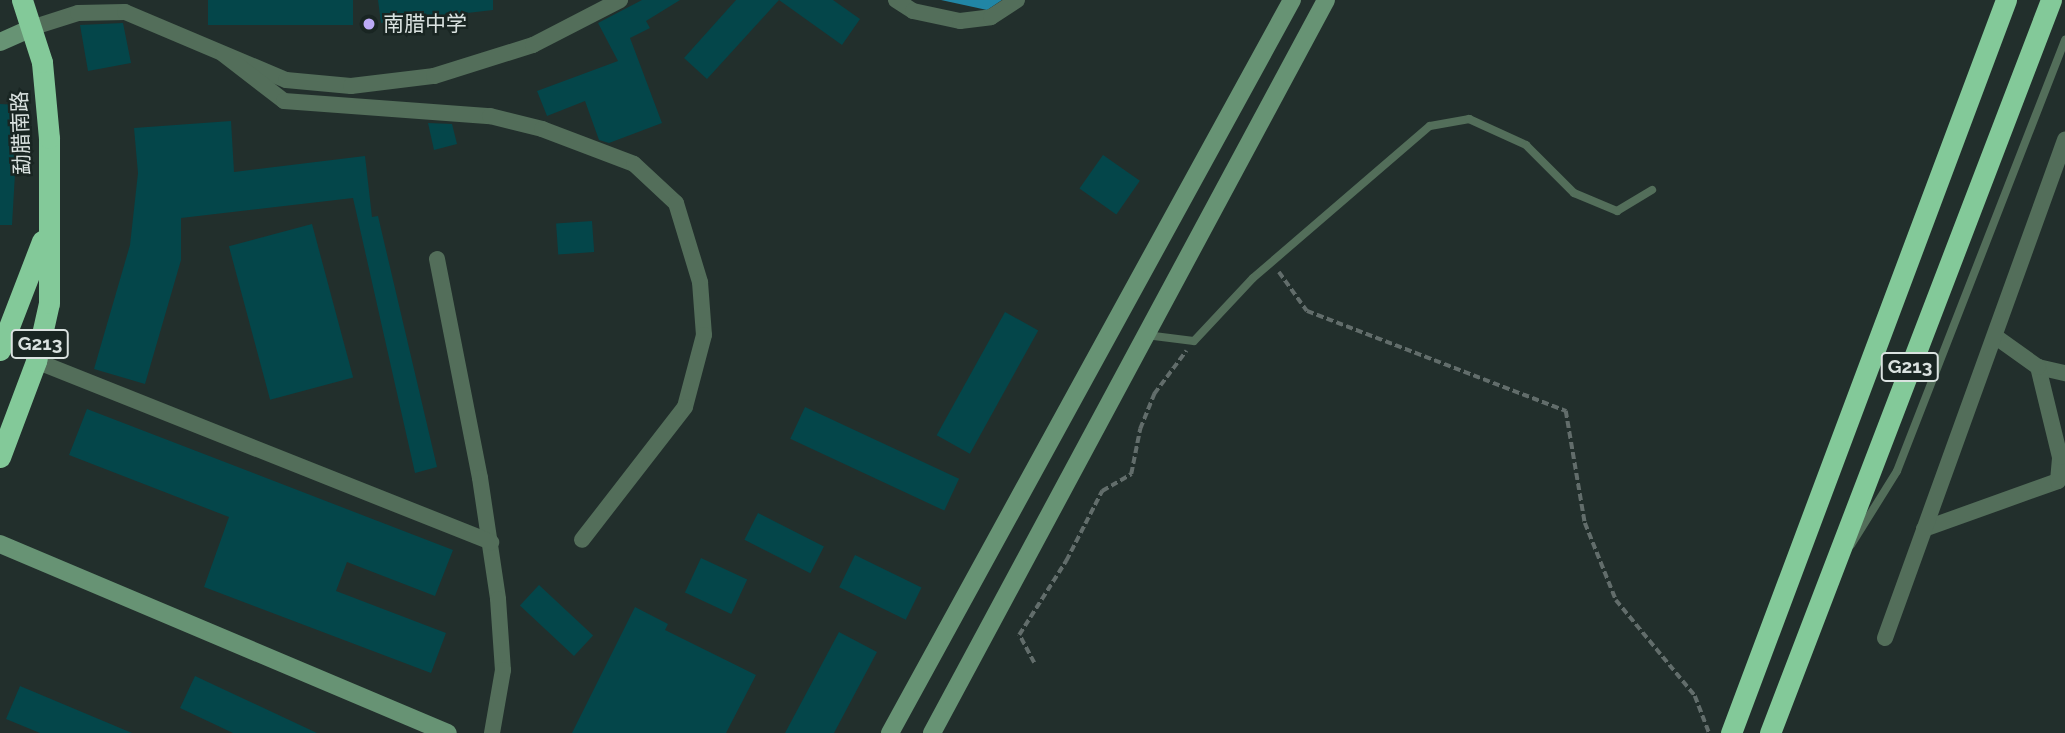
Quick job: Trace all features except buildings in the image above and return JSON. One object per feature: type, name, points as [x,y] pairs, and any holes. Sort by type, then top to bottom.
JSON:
[{"type":"highway","name":"勐腊南路","points":[[22,0],[42,62],[50,138],[47,225]]},
{"type":"highway","name":"G213","points":[[1734,727],[2006,0]]},
{"type":"highway","name":"G213","points":[[1770,733],[2051,0]]},
{"type":"highway","name":"G213","points":[[0,350],[47,225]]},
{"type":"highway","name":"G213","points":[[0,457],[36,361],[49,303],[47,225]]},
{"type":"street","points":[[0,42],[31,28],[78,13],[125,12],[286,80],[351,86],[434,76],[533,45],[620,0]]},
{"type":"street","points":[[896,0],[914,11],[960,21],[991,17],[1017,0]]},
{"type":"street","points":[[890,733],[1292,0]]},
{"type":"street","points":[[932,733],[1326,0]]},
{"type":"street","points":[[223,54],[284,101],[490,116],[542,129],[635,164],[676,203],[700,282],[704,335],[685,407],[582,540]]},
{"type":"street","points":[[1885,638],[1996,337],[2065,139]]},
{"type":"street","points":[[1205,159],[1232,174]]},
{"type":"street","points":[[437,259],[491,541],[503,670],[492,733]]},
{"type":"street","points":[[1996,337],[2038,367],[2065,373]]},
{"type":"street","points":[[36,361],[491,541]]},
{"type":"street","points":[[1924,529],[2061,479],[2060,457],[2038,367]]},
{"type":"street","points":[[0,544],[448,733]]},
{"type":"lane","points":[[1828,583],[1897,471],[2065,44]]},
{"type":"lane","points":[[1146,335],[1194,341],[1272,262],[1430,126],[1469,119],[1526,145],[1574,193],[1617,211],[1652,190]]},
{"type":"path","points":[[1272,262],[1307,311],[1566,411],[1585,523],[1616,600],[1695,696],[1709,733]]},
{"type":"path","points":[[1034,663],[1019,635],[1066,561],[1102,491],[1131,474],[1140,429],[1154,394],[1194,341]]},
{"type":"water","points":[[941,0],[1002,0],[987,10]]},
{"type":"place","name":"南腊中学","points":[[369,24]]}]
